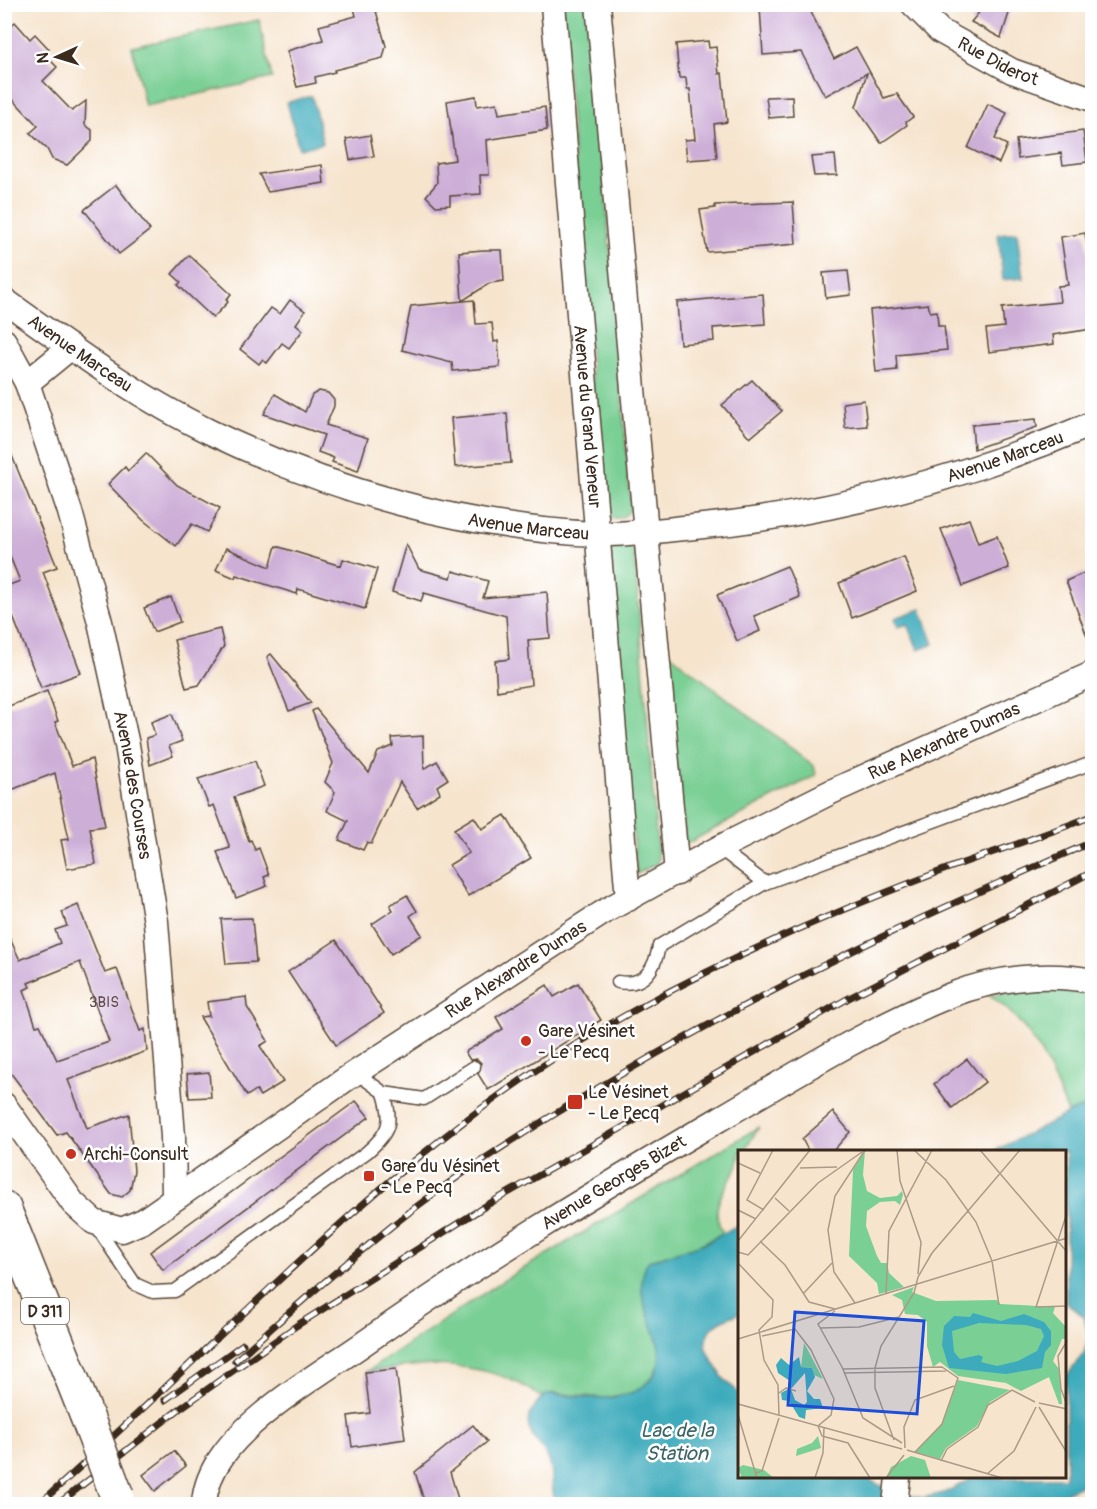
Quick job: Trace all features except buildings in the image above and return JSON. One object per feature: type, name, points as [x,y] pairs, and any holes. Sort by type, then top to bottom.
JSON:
[{"type":"main road","name":"D 311","points":[[4,1208],[119,1500]]},
{"type":"street","name":"Avenue du Grand Veneur","points":[[553,4],[628,899]]},
{"type":"street","points":[[598,4],[677,873]]},
{"type":"street","name":"Rue Diderot","points":[[913,4],[940,31],[1012,71],[1092,99]]},
{"type":"street","name":"Avenue Marceau","points":[[4,300],[71,347],[207,431],[274,461],[385,500],[447,514],[530,528],[597,534],[645,532],[735,523],[826,508],[889,494],[976,469],[1092,424]]},
{"type":"street","name":"Avenue des Courses","points":[[4,341],[27,383],[70,512],[100,622],[128,744],[146,843],[156,922],[173,1136],[174,1198]]},
{"type":"street","points":[[27,383],[71,347]]},
{"type":"street","name":"Rue Alexandre Dumas","points":[[4,1105],[73,1203],[93,1222],[122,1230],[143,1221],[357,1075],[628,899],[719,848],[833,791],[1092,674]]},
{"type":"street","name":"Avenue Georges Bizet","points":[[204,1504],[211,1475],[223,1454],[273,1408],[431,1295],[507,1246],[686,1139],[839,1049],[951,995],[990,984],[1038,977],[1092,981]]},
{"type":"lane","points":[[618,982],[629,984],[645,978],[656,964],[659,946],[765,883],[1092,763]]},
{"type":"lane","points":[[719,848],[765,883]]},
{"type":"lane","points":[[357,1075],[384,1093],[424,1099],[474,1066]]},
{"type":"lane","points":[[93,1222],[135,1284],[153,1292],[175,1291],[367,1152],[384,1137],[391,1114],[384,1093]]},
{"type":"green space","points":[[562,5],[590,5],[631,508],[625,515],[618,518],[603,513]]},
{"type":"green space","points":[[259,20],[272,78],[145,106],[132,47]]},
{"type":"green space","points":[[629,544],[634,549],[658,859],[657,863],[637,874],[606,553],[611,545]]},
{"type":"green space","points":[[661,647],[814,766],[816,775],[686,844]]},
{"type":"green space","points":[[1034,989],[1092,994],[1092,1105],[1068,1113],[1054,1078],[1029,1033],[1005,1007],[990,995]]},
{"type":"green space","points":[[759,1127],[744,1150],[738,1150],[735,1172],[720,1199],[717,1209],[723,1233],[691,1249],[652,1259],[646,1265],[642,1292],[662,1356],[653,1376],[639,1391],[605,1398],[553,1393],[541,1397],[502,1376],[480,1370],[433,1365],[365,1373],[501,1282]]},
{"type":"water","points":[[312,96],[323,143],[299,149],[287,102]]},
{"type":"water","points":[[1017,232],[1023,278],[1003,280],[998,234]]},
{"type":"water","points":[[921,609],[934,644],[918,650],[908,624],[898,627],[895,618]]},
{"type":"water","name":"Lac de la Station","points":[[1092,1105],[1092,1481],[1063,1494],[1049,1504],[556,1504],[550,1463],[529,1429],[528,1422],[535,1406],[541,1398],[548,1394],[605,1398],[629,1394],[646,1384],[658,1366],[660,1353],[642,1294],[642,1278],[648,1261],[705,1243],[738,1225],[738,1314],[712,1328],[706,1339],[705,1347],[723,1378],[738,1392],[738,1479],[868,1479],[890,1491],[922,1498],[944,1493],[971,1479],[1067,1479],[1067,1376],[1084,1353],[1089,1338],[1084,1317],[1067,1303],[1067,1150],[996,1150],[1077,1109]]},
{"type":"railway","points":[[39,1504],[353,1213],[486,1105],[556,1057],[647,1003],[790,933],[936,873],[1092,816]]},
{"type":"railway","points":[[235,1361],[322,1284],[412,1210],[490,1155],[570,1105],[682,1040],[796,979],[913,922],[1092,842]]},
{"type":"railway","points":[[58,1504],[178,1410],[296,1326],[487,1205],[847,999],[1092,872]]},
{"type":"railway","points":[[165,1400],[243,1344]]},
{"type":"place","name":"Gare Vésinet - Le Pecq","points":[[526,1041]]},
{"type":"place","name":"Le Vésinet - Le Pecq","points":[[575,1102]]},
{"type":"place","name":"Archi-Consult","points":[[71,1154]]},
{"type":"place","name":"Gare du Vésinet - Le Pecq","points":[[369,1176]]}]
